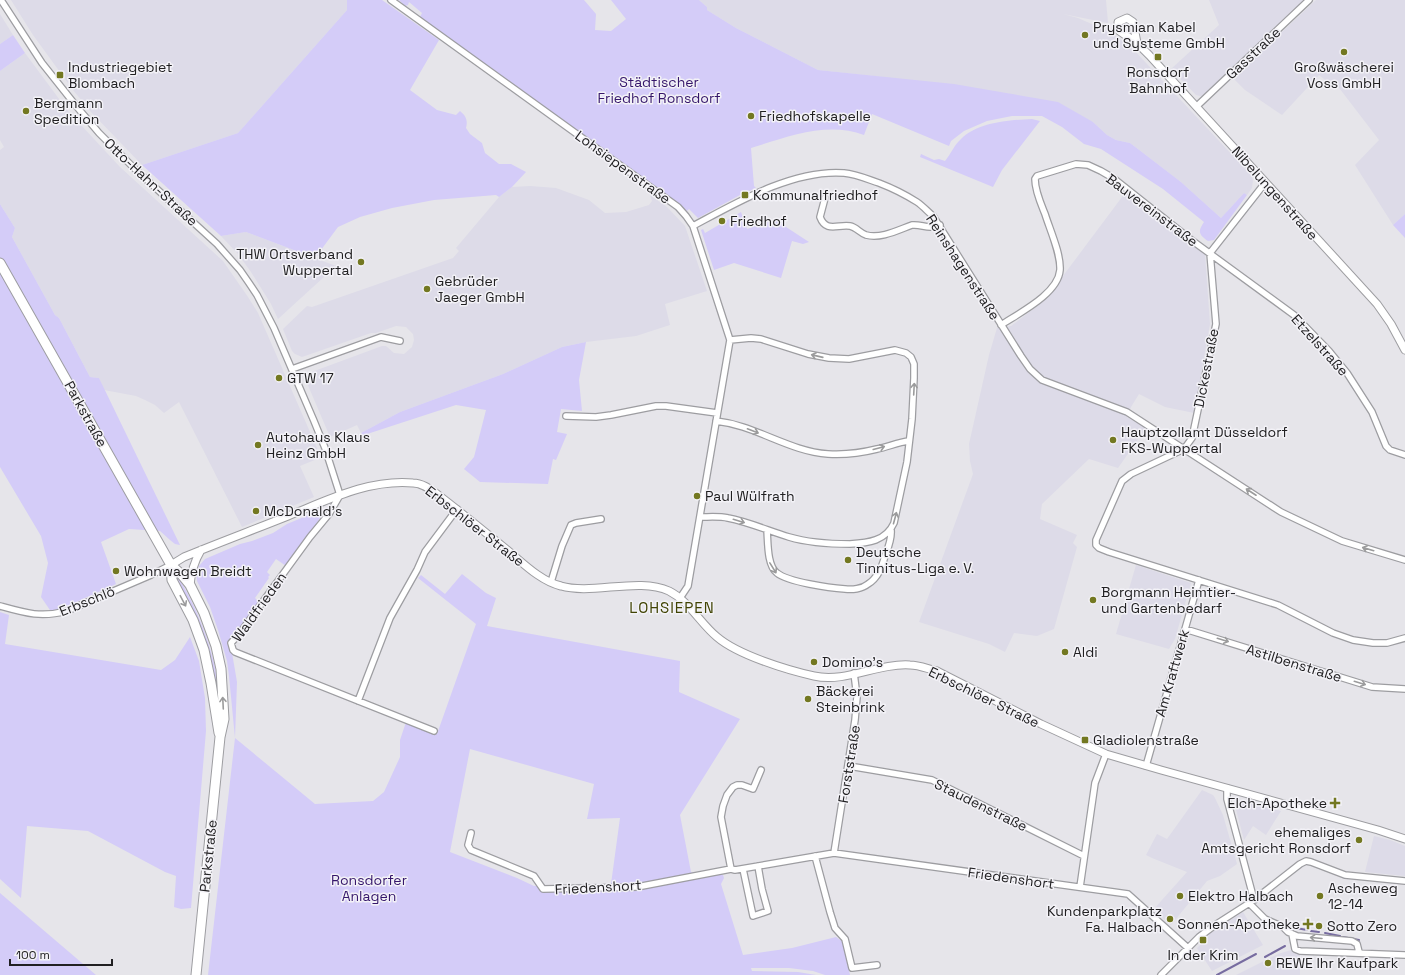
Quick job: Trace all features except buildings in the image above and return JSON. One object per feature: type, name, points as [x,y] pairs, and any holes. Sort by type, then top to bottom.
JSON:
[{"type":"main road","name":"Parkstraße","points":[[0,263],[171,565],[181,574],[190,586],[208,623],[218,656],[221,669],[224,719],[220,737],[196,975]]},
{"type":"main road","name":"Parkstraße","points":[[171,565],[172,580],[193,620],[204,650],[220,737]]},
{"type":"street","name":"Otto-Hahn-Straße","points":[[2,0],[42,63],[99,133],[136,170],[217,244],[240,270],[257,295],[292,369],[325,448],[340,495]]},
{"type":"street","name":"Lohsiepenstraße","points":[[391,0],[678,207],[693,226],[730,340],[688,586],[680,598]]},
{"type":"street","name":"Gasstraße","points":[[1196,106],[1309,0]]},
{"type":"street","name":"Nibelungenstraße","points":[[1137,43],[1377,304],[1391,324],[1405,350]]},
{"type":"street","name":"Bauvereinstraße","points":[[1001,325],[1035,303],[1047,293],[1056,282],[1060,271],[1058,254],[1035,183],[1037,176],[1076,164],[1088,165],[1113,178],[1210,253]]},
{"type":"street","name":"Reinshagenstraße","points":[[693,226],[752,195],[799,178],[832,173],[854,175],[887,186],[918,202],[933,216],[1027,365],[1042,380],[1126,412],[1169,438],[1281,512],[1342,541],[1405,560]]},
{"type":"street","points":[[1210,253],[1265,183]]},
{"type":"street","points":[[825,198],[820,217],[824,224],[833,227],[850,226],[867,235],[878,236],[912,225],[931,228],[940,225]]},
{"type":"street","name":"Dickestraße","points":[[1184,449],[1192,438],[1216,324],[1210,253]]},
{"type":"street","name":"Etzelstraße","points":[[1210,253],[1294,315],[1310,331],[1347,373],[1372,412],[1386,446],[1390,450],[1405,455]]},
{"type":"street","points":[[292,369],[381,337],[400,341]]},
{"type":"street","points":[[700,517],[728,518],[791,538],[816,543],[836,544],[869,542],[881,538],[891,530],[899,505],[907,462],[912,412],[914,364],[911,357],[906,353],[895,350],[849,359],[829,358],[808,354],[760,339],[751,338],[730,340]]},
{"type":"street","points":[[566,416],[596,417],[656,406],[717,413]]},
{"type":"street","points":[[716,421],[742,427],[800,449],[826,454],[864,452],[909,441]]},
{"type":"street","points":[[1184,449],[1131,474],[1122,481],[1096,540],[1096,545],[1099,548],[1120,556],[1278,605],[1333,633],[1353,640],[1373,643],[1387,643],[1405,638]]},
{"type":"street","name":"Erbschlöer Straße","points":[[171,565],[184,557],[340,495],[378,484],[415,483],[426,487],[457,509],[533,571],[551,582],[561,587],[655,587],[668,591],[680,598],[726,645],[744,653],[799,672],[817,676],[854,674],[890,666],[921,666],[937,672],[1041,724],[1106,754],[1382,831],[1405,839]]},
{"type":"street","name":"Waldfrieden","points":[[340,495],[329,514],[310,537],[240,633],[231,643],[231,646],[235,652],[434,731]]},
{"type":"street","points":[[358,701],[390,618],[417,570],[425,552],[457,509]]},
{"type":"street","points":[[551,582],[562,546],[571,525],[601,519]]},
{"type":"street","points":[[767,530],[770,564],[776,573],[814,585],[845,589],[858,588],[867,585],[875,578],[880,570],[888,549],[892,536],[891,530]]},
{"type":"street","points":[[190,586],[191,573],[194,563],[201,550]]},
{"type":"street","name":"Erbschlö","points":[[0,606],[39,615],[67,611],[171,565]]},
{"type":"street","name":"Am Kraftwerk","points":[[1146,766],[1199,580]]},
{"type":"street","name":"Astilbenstraße","points":[[1185,629],[1372,687],[1405,689]]},
{"type":"street","name":"Forststraße","points":[[834,854],[855,720],[857,697],[854,674]]},
{"type":"street","points":[[1080,887],[1095,783],[1106,754]]},
{"type":"street","name":"Staudenstraße","points":[[849,766],[932,780],[1084,856]]},
{"type":"street","points":[[731,869],[721,817],[723,806],[727,795],[733,787],[742,785],[753,789],[761,770]]},
{"type":"street","points":[[1227,788],[1227,799],[1252,902],[1265,919],[1283,927],[1292,934],[1352,941],[1357,944],[1359,952]]},
{"type":"street","name":"Friedenshort","points":[[471,833],[468,845],[471,850],[534,876],[543,889],[637,887],[731,869],[743,869],[834,854],[1128,894],[1188,948]]},
{"type":"street","points":[[815,856],[835,928],[845,939],[852,968],[877,965]]},
{"type":"street","points":[[1161,975],[1188,948],[1215,925],[1252,902],[1292,870],[1306,861],[1339,874],[1405,881]]},
{"type":"street","points":[[743,869],[753,916],[768,911],[758,866]]},
{"type":"street","points":[[1292,934],[1295,949],[1300,951],[1342,953],[1359,952],[1405,955]]},
{"type":"shaded area","points":[[11,0],[347,0],[347,10],[238,133],[142,165],[91,112],[73,90],[33,35]]},
{"type":"shaded area","points":[[699,0],[1106,0],[1108,23],[1063,14],[1078,18],[1110,32],[1132,48],[1250,174],[1253,180],[1252,188],[1247,195],[1244,193],[1221,218],[1181,182],[1130,143],[1116,140],[1107,135],[1093,122],[883,77],[818,70],[736,28],[707,10],[707,7]]},
{"type":"shaded area","points":[[1209,0],[1304,0],[1202,96],[1200,96],[1196,95],[1171,69],[1219,25]]},
{"type":"shaded area","points":[[1316,0],[1405,0],[1405,214],[1393,225],[1355,165],[1379,140],[1333,80],[1329,83],[1319,75],[1282,115],[1245,90],[1233,78]]},
{"type":"shaded area","points":[[0,14],[13,35],[0,44]]},
{"type":"shaded area","points":[[25,53],[68,111],[120,167],[223,261],[248,297],[258,313],[322,457],[300,466],[314,497],[242,527],[179,402],[164,413],[155,405],[136,396],[104,390],[99,378],[90,377],[59,318],[55,315],[12,237],[15,228],[0,204],[0,150],[4,147],[0,140],[0,71]]},
{"type":"shaded area","points":[[530,186],[556,188],[589,200],[605,213],[626,212],[649,205],[652,201],[650,195],[667,207],[685,226],[707,291],[665,304],[670,325],[636,336],[586,342],[562,347],[503,374],[400,412],[361,433],[357,425],[330,437],[306,380],[309,373],[382,346],[386,346],[394,353],[404,354],[412,347],[414,340],[413,334],[406,327],[396,326],[302,357],[292,351],[283,329],[307,306],[312,307],[453,258],[459,251],[456,248],[499,197],[512,187]]},
{"type":"shaded area","points":[[1125,193],[1205,254],[1210,324],[1194,413],[1165,407],[1139,394],[1127,417],[1146,428],[1118,468],[1089,459],[1042,504],[1040,519],[1077,535],[1073,543],[1077,547],[1054,629],[1037,636],[1014,633],[1005,652],[989,644],[919,622],[973,474],[970,461],[969,444],[989,355],[997,328],[1011,326],[1045,300]]},
{"type":"shaded area","points":[[246,232],[336,266],[278,319],[271,304],[251,272],[238,254],[221,236]]},
{"type":"shaded area","points":[[1136,565],[1191,583],[1175,639],[1169,649],[1116,634]]},
{"type":"shaded area","points":[[1202,790],[1213,795],[1215,798],[1223,815],[1237,864],[1220,876],[1207,881],[1171,925],[1153,910],[1187,872],[1146,855],[1157,834],[1167,839]]},
{"type":"shaded area","points":[[1236,800],[1281,811],[1266,835],[1253,826],[1244,840],[1234,802]]},
{"type":"shaded area","points":[[1374,836],[1405,846],[1405,876],[1365,872]]},
{"type":"shaded area","points":[[1243,912],[1263,945],[1212,971],[1197,948],[1209,936],[1208,934]]},
{"type":"shaded area","points":[[1291,950],[1300,955],[1300,975],[1236,975],[1278,954]]},
{"type":"green space","points":[[347,0],[382,0],[439,40],[410,90],[437,110],[456,115],[460,111],[466,118],[466,128],[470,134],[482,143],[485,153],[499,164],[511,164],[526,172],[512,187],[499,197],[496,195],[434,200],[392,208],[360,217],[338,227],[315,258],[246,232],[221,236],[142,165],[238,133],[347,10]]},
{"type":"green space","name":"Städtischer Friedhof Ronsdorf","points":[[399,0],[584,0],[596,14],[595,30],[611,31],[626,19],[611,0],[699,0],[707,7],[707,10],[736,28],[818,70],[954,84],[1058,102],[1093,122],[1107,135],[1116,140],[1130,143],[1181,182],[1221,218],[1244,193],[1247,195],[1214,240],[1208,241],[1200,232],[1204,222],[1163,189],[1101,149],[1084,144],[1062,127],[1042,116],[1012,116],[987,121],[964,131],[951,141],[949,146],[872,114],[864,135],[850,131],[821,130],[793,135],[751,148],[754,186],[756,188],[698,218],[689,209],[687,211],[663,192],[420,17],[422,13],[409,2],[408,5],[405,6]]},
{"type":"green space","points":[[13,35],[25,53],[0,71],[0,44]]},
{"type":"green space","points":[[1032,119],[1040,121],[1002,170],[993,187],[920,157],[921,154],[934,160],[939,159],[945,161],[959,141],[968,133],[976,129],[985,125],[1004,121]]},
{"type":"green space","points":[[0,204],[15,228],[12,237],[55,315],[59,318],[90,377],[99,378],[180,545],[175,544],[160,531],[129,529],[101,542],[116,584],[52,613],[41,597],[48,563],[41,536],[0,467]]},
{"type":"green space","points":[[741,212],[747,229],[783,217],[786,227],[809,242],[803,244],[792,241],[781,278],[734,263],[714,270],[701,230],[703,229],[705,233]]},
{"type":"green space","points":[[1405,214],[1405,238],[1393,225]]},
{"type":"green space","points":[[586,342],[579,380],[582,411],[561,409],[557,432],[567,434],[556,460],[553,459],[548,484],[480,482],[464,469],[474,457],[486,410],[456,405],[361,436],[361,433],[400,412],[503,374],[562,347]]},
{"type":"green space","points":[[328,507],[286,566],[276,559],[267,572],[270,575],[268,577],[269,578],[255,598],[259,602],[230,641],[237,682],[235,738],[227,661],[210,607],[197,581],[196,573],[199,566],[205,559],[240,544],[273,533],[287,524]]},
{"type":"green space","name":"Ronsdorfer Anlagen","points":[[462,574],[486,593],[496,598],[487,626],[680,661],[679,692],[740,719],[680,815],[691,872],[723,875],[724,878],[721,884],[743,955],[792,948],[836,937],[843,942],[850,975],[825,975],[813,971],[789,968],[751,968],[752,971],[798,972],[816,975],[208,975],[235,738],[315,804],[373,801],[384,792],[400,757],[400,740],[406,722],[437,734],[476,624],[418,578],[421,575],[445,594]],"holes":[[[470,749],[594,784],[587,819],[620,818],[611,884],[534,886],[450,852]]]},
{"type":"green space","points":[[178,578],[191,600],[204,630],[214,661],[217,686],[192,610],[177,579]]},
{"type":"green space","points":[[0,612],[9,615],[5,644],[161,670],[175,660],[190,637],[199,661],[205,698],[206,731],[191,908],[181,909],[174,907],[176,876],[165,872],[88,831],[27,826],[21,898],[0,879]]},
{"type":"green space","points":[[0,893],[96,975],[0,975]]},
{"type":"waterway","points":[[1296,928],[1307,930]]},
{"type":"waterway","points":[[1311,931],[1319,932]]},
{"type":"waterway","points":[[1325,933],[1340,936]]},
{"type":"waterway","points":[[1343,937],[1359,940]]},
{"type":"waterway","points":[[1265,957],[1285,946]]},
{"type":"waterway","points":[[1217,975],[1256,954]]},
{"type":"place","name":"Prysmian Kabel und Systeme GmbH","points":[[1085,35]]},
{"type":"place","name":"Großwäscherei Voss GmbH","points":[[1344,52]]},
{"type":"place","name":"Ronsdorf Bahnhof","points":[[1158,57]]},
{"type":"place","name":"Industriegebiet Blombach","points":[[60,75]]},
{"type":"place","name":"Bergmann Spedition","points":[[26,111]]},
{"type":"place","name":"Friedhofskapelle","points":[[751,116]]},
{"type":"place","name":"Kommunalfriedhof","points":[[745,195]]},
{"type":"place","name":"Friedhof","points":[[722,221]]},
{"type":"place","name":"THW Ortsverband Wuppertal","points":[[361,262]]},
{"type":"place","name":"Gebrüder Jaeger GmbH","points":[[427,289]]},
{"type":"place","name":"GTW 17","points":[[279,378]]},
{"type":"place","name":"Hauptzollamt Düsseldorf FKS-Wuppertal","points":[[1113,440]]},
{"type":"place","name":"Autohaus Klaus Heinz GmbH","points":[[258,445]]},
{"type":"place","name":"Paul Wülfrath","points":[[697,496]]},
{"type":"place","name":"McDonald's","points":[[256,511]]},
{"type":"place","name":"Deutsche Tinnitus-Liga e. V.","points":[[848,560]]},
{"type":"place","name":"Wohnwagen Breidt","points":[[116,571]]},
{"type":"place","name":"Borgmann Heimtier- und Gartenbedarf","points":[[1093,600]]},
{"type":"place","name":"Aldi","points":[[1065,652]]},
{"type":"place","name":"Domino's","points":[[814,662]]},
{"type":"place","name":"Bäckerei Steinbrink","points":[[808,699]]},
{"type":"place","name":"Gladiolenstraße","points":[[1085,740]]},
{"type":"place","name":"Elch-Apotheke","points":[[1335,803]]},
{"type":"place","name":"ehemaliges Amtsgericht Ronsdorf","points":[[1359,840]]},
{"type":"place","name":"Elektro Halbach","points":[[1180,896]]},
{"type":"place","name":"Ascheweg 12-14","points":[[1320,896]]},
{"type":"place","name":"Kundenparkplatz Fa. Halbach","points":[[1170,919]]},
{"type":"place","name":"Sonnen-Apotheke","points":[[1308,924]]},
{"type":"place","name":"Sotto Zero","points":[[1319,926]]},
{"type":"place","name":"In der Krim","points":[[1203,940]]},
{"type":"place","name":"REWE Ihr Kaufpark","points":[[1268,963]]},
{"type":"district","name":"LOHSIEPEN","points":[[672,608]]}]
